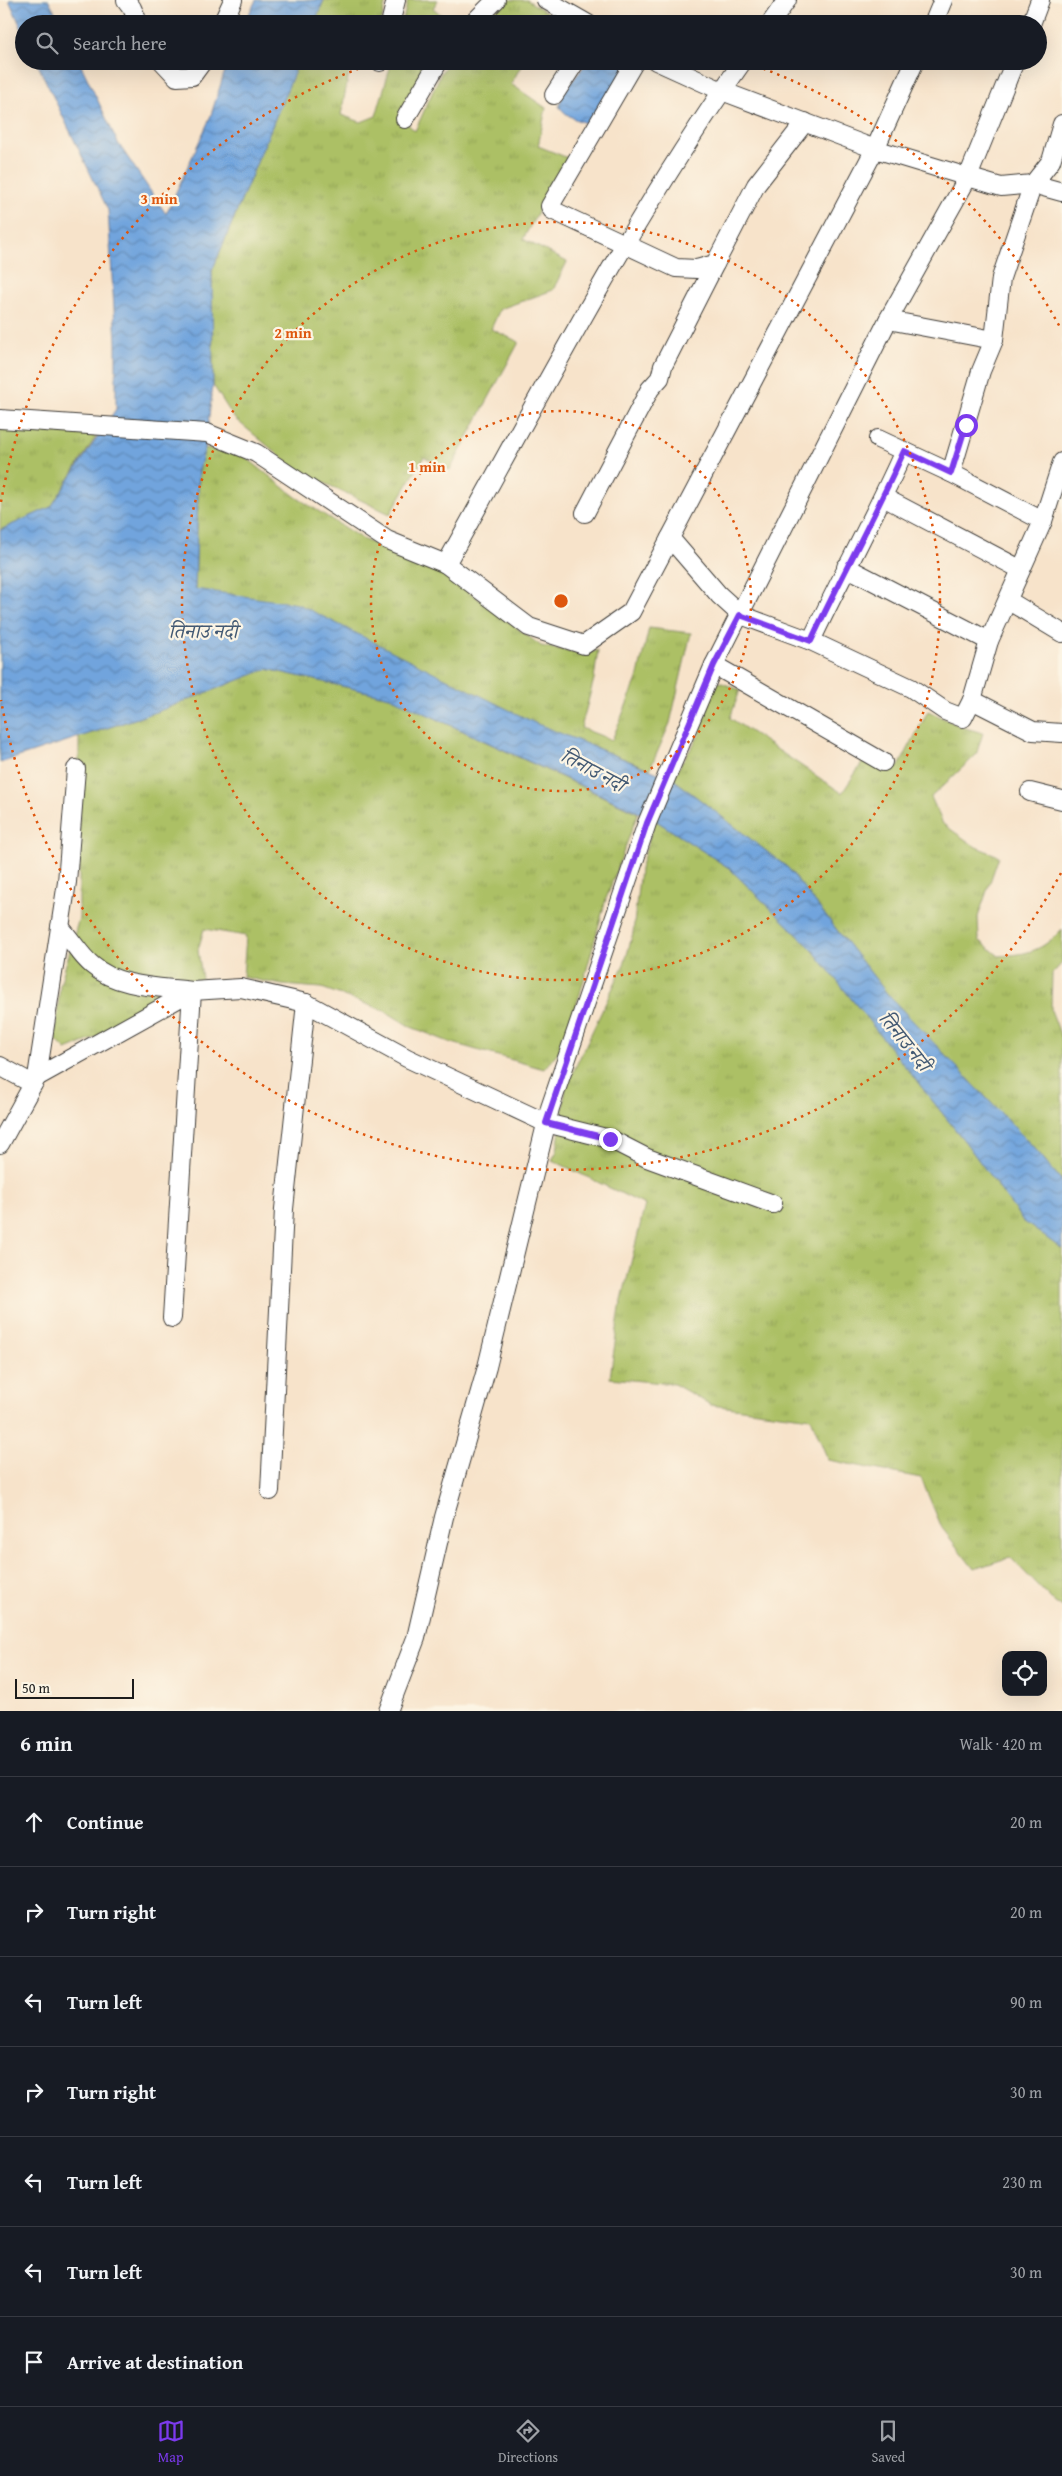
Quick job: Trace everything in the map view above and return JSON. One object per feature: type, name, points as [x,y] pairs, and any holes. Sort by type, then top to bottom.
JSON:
[{"type":"street","points":[[226,15],[233,0]]},
{"type":"street","points":[[392,15],[396,0]]},
{"type":"street","points":[[481,15],[496,0]]},
{"type":"street","points":[[546,0],[572,15]]},
{"type":"street","points":[[776,15],[787,0]]},
{"type":"street","points":[[936,15],[943,0]]},
{"type":"street","points":[[1034,15],[1040,0]]},
{"type":"street","points":[[170,70],[177,77],[192,76],[196,70]]},
{"type":"street","points":[[406,120],[434,70]]},
{"type":"street","points":[[554,95],[570,70]]},
{"type":"street","points":[[630,70],[550,206],[552,210],[676,268],[697,269],[715,264]]},
{"type":"street","points":[[676,70],[722,91],[875,149],[1001,188],[1033,184],[1062,192]]},
{"type":"street","points":[[446,564],[626,243],[737,70]]},
{"type":"street","points":[[0,419],[207,433],[256,453],[387,540],[446,564],[529,627],[584,645],[631,612],[875,149],[911,70]]},
{"type":"street","points":[[388,1711],[416,1638],[444,1517],[487,1367],[546,1123],[647,823],[714,665],[888,320],[968,177],[1011,70]]},
{"type":"street","points":[[585,513],[650,389],[660,378],[663,366],[756,185],[805,122]]},
{"type":"street","points":[[951,473],[981,371],[994,340],[1001,278],[1033,184],[1051,161],[1062,124]]},
{"type":"street","points":[[888,320],[994,340]]},
{"type":"street","points":[[878,439],[951,473],[1043,521]]},
{"type":"street","points":[[811,641],[904,451]]},
{"type":"street","points":[[670,538],[719,595],[740,615],[811,641],[912,688],[945,712],[963,718],[972,700],[989,641],[1043,521],[1062,462]]},
{"type":"street","points":[[883,497],[1020,569]]},
{"type":"street","points":[[846,567],[989,641]]},
{"type":"street","points":[[1008,601],[1062,633]]},
{"type":"street","points":[[714,665],[883,762]]},
{"type":"street","points":[[972,700],[1033,731],[1062,733]]},
{"type":"street","points":[[0,1144],[35,1081],[67,882],[76,769]]},
{"type":"street","points":[[1030,792],[1062,800]]},
{"type":"street","points":[[60,927],[93,966],[108,975],[128,982],[192,992],[241,988],[306,1003],[407,1058],[546,1123],[610,1139],[648,1158],[773,1204]]},
{"type":"street","points":[[35,1081],[192,992]]},
{"type":"street","points":[[172,1318],[192,992]]},
{"type":"street","points":[[270,1491],[284,1209],[306,1003]]},
{"type":"street","points":[[0,1066],[35,1081]]},
{"type":"green space","points":[[324,0],[386,0],[383,15],[318,15]]},
{"type":"green space","points":[[408,0],[438,0],[433,8],[441,15],[404,15]]},
{"type":"green space","points":[[508,0],[527,0],[551,15],[490,15]]},
{"type":"green space","points":[[295,70],[349,70],[341,115],[361,122],[376,116],[389,70],[426,70],[411,91],[400,117],[415,131],[443,70],[519,70],[511,84],[546,108],[538,146],[568,158],[523,239],[567,262],[553,290],[500,309],[491,329],[519,342],[450,470],[424,457],[390,514],[297,470],[234,418],[213,385],[212,271]]},
{"type":"green space","points":[[0,429],[97,435],[51,507],[0,530]]},
{"type":"green space","points":[[205,448],[244,456],[296,497],[364,540],[443,572],[541,646],[586,654],[598,650],[594,679],[581,728],[612,740],[637,679],[649,628],[691,633],[670,723],[650,769],[195,589],[199,470]]},
{"type":"green space","points":[[267,669],[390,697],[638,813],[606,899],[580,994],[559,1051],[544,1069],[449,1042],[411,1027],[385,1011],[322,988],[282,985],[243,977],[246,936],[204,929],[198,950],[202,979],[125,1017],[97,1037],[66,1050],[55,1039],[60,985],[79,918],[79,737],[159,711]]},
{"type":"green space","points":[[714,680],[740,690],[730,718],[842,793],[862,763],[899,766],[928,711],[962,727],[983,733],[976,755],[931,797],[943,824],[976,847],[999,856],[978,917],[979,940],[999,956],[1019,954],[1041,947],[1062,929],[1062,963],[1052,974],[1051,1010],[1062,1039],[1062,1181],[1038,1152],[889,996],[788,868],[672,778],[699,736]]},
{"type":"green space","points":[[655,820],[729,868],[811,948],[966,1143],[1023,1221],[1062,1249],[1062,1607],[1055,1603],[1010,1557],[974,1569],[942,1528],[921,1478],[828,1460],[811,1418],[711,1405],[674,1384],[610,1378],[620,1308],[645,1205],[552,1160],[557,1151],[566,1087],[625,962],[633,933],[640,869]]},
{"type":"water","points":[[9,0],[49,0],[56,15],[16,15]]},
{"type":"water","points":[[256,0],[324,0],[318,15],[248,15]]},
{"type":"water","name":"तिनाउ नदी","points":[[40,70],[83,70],[118,143],[166,214],[210,118],[225,70],[295,70],[212,271],[213,385],[205,448],[199,470],[195,589],[298,604],[535,723],[673,779],[788,868],[889,996],[1038,1152],[1062,1181],[1062,1249],[1023,1221],[966,1143],[811,948],[729,868],[655,820],[390,697],[267,669],[159,711],[0,763],[0,530],[51,507],[116,409],[116,342],[108,210]]},
{"type":"water","points":[[581,70],[626,70],[593,123],[579,121],[561,109],[559,106],[564,92]]},
{"type":"route","points":[[610,1139],[546,1123],[647,823],[714,665],[740,615],[811,641],[904,451],[951,473],[966,425]]}]
